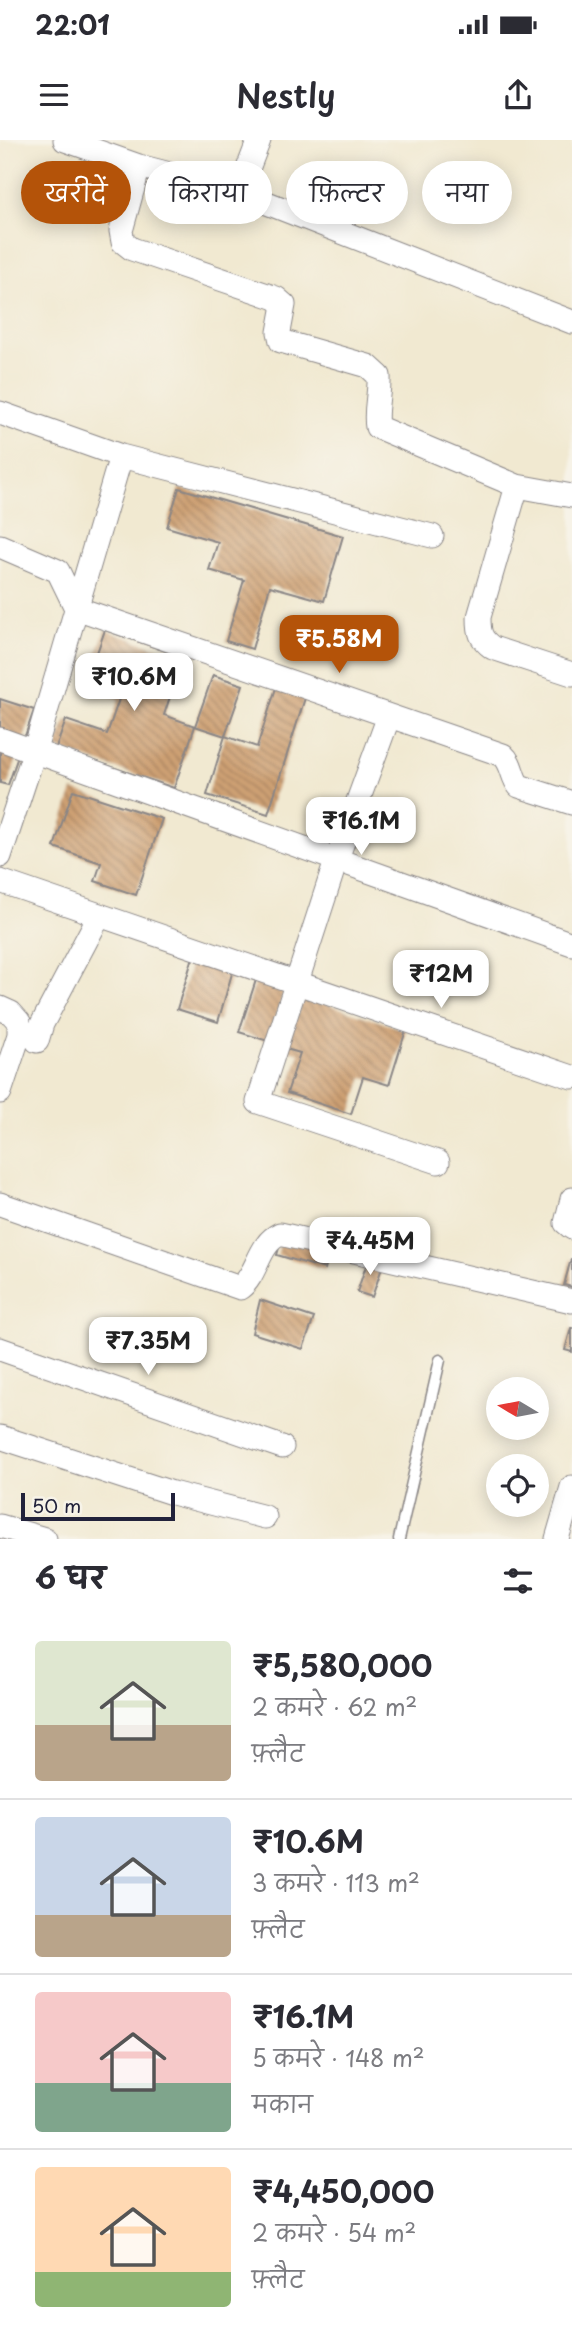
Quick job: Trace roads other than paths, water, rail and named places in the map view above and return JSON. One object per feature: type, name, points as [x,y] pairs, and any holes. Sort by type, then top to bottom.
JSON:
[{"type":"street","points":[[65,140],[145,168]]},
{"type":"street","points":[[252,161],[260,140]]},
{"type":"street","points":[[139,166],[121,232],[123,242],[132,249],[276,298],[284,305],[279,332],[281,341],[369,366],[379,376],[380,391],[375,415],[377,427],[517,486],[572,496]]},
{"type":"street","points":[[272,205],[572,322]]},
{"type":"street","points":[[0,413],[121,457],[432,536]]},
{"type":"street","points":[[0,856],[34,753],[121,457]]},
{"type":"street","points":[[517,486],[479,617],[479,630],[482,640],[493,648],[572,674]]},
{"type":"street","points":[[0,546],[58,571],[76,608],[503,755],[509,761],[513,780],[519,786],[572,803]]},
{"type":"street","points":[[389,716],[336,861],[258,1102],[438,1162]]},
{"type":"street","points":[[0,739],[572,944]]},
{"type":"street","points":[[0,881],[296,985],[572,1077]]},
{"type":"street","points":[[37,1041],[42,1024],[99,916]]},
{"type":"street","points":[[0,1008],[11,1013],[19,1022],[19,1035],[0,1092]]},
{"type":"street","points":[[572,1199],[565,1217],[566,1223],[572,1228]]},
{"type":"street","points":[[0,1204],[232,1287],[253,1285],[267,1243],[280,1234],[572,1301]]},
{"type":"street","points":[[0,1349],[282,1447]]},
{"type":"street","points":[[0,1437],[172,1493],[265,1517]]},
{"type":"street","points":[[557,1539],[572,1487]]},
{"type":"street","points":[[0,1526],[45,1539]]},
{"type":"lane","points":[[399,1539],[440,1360]]}]
